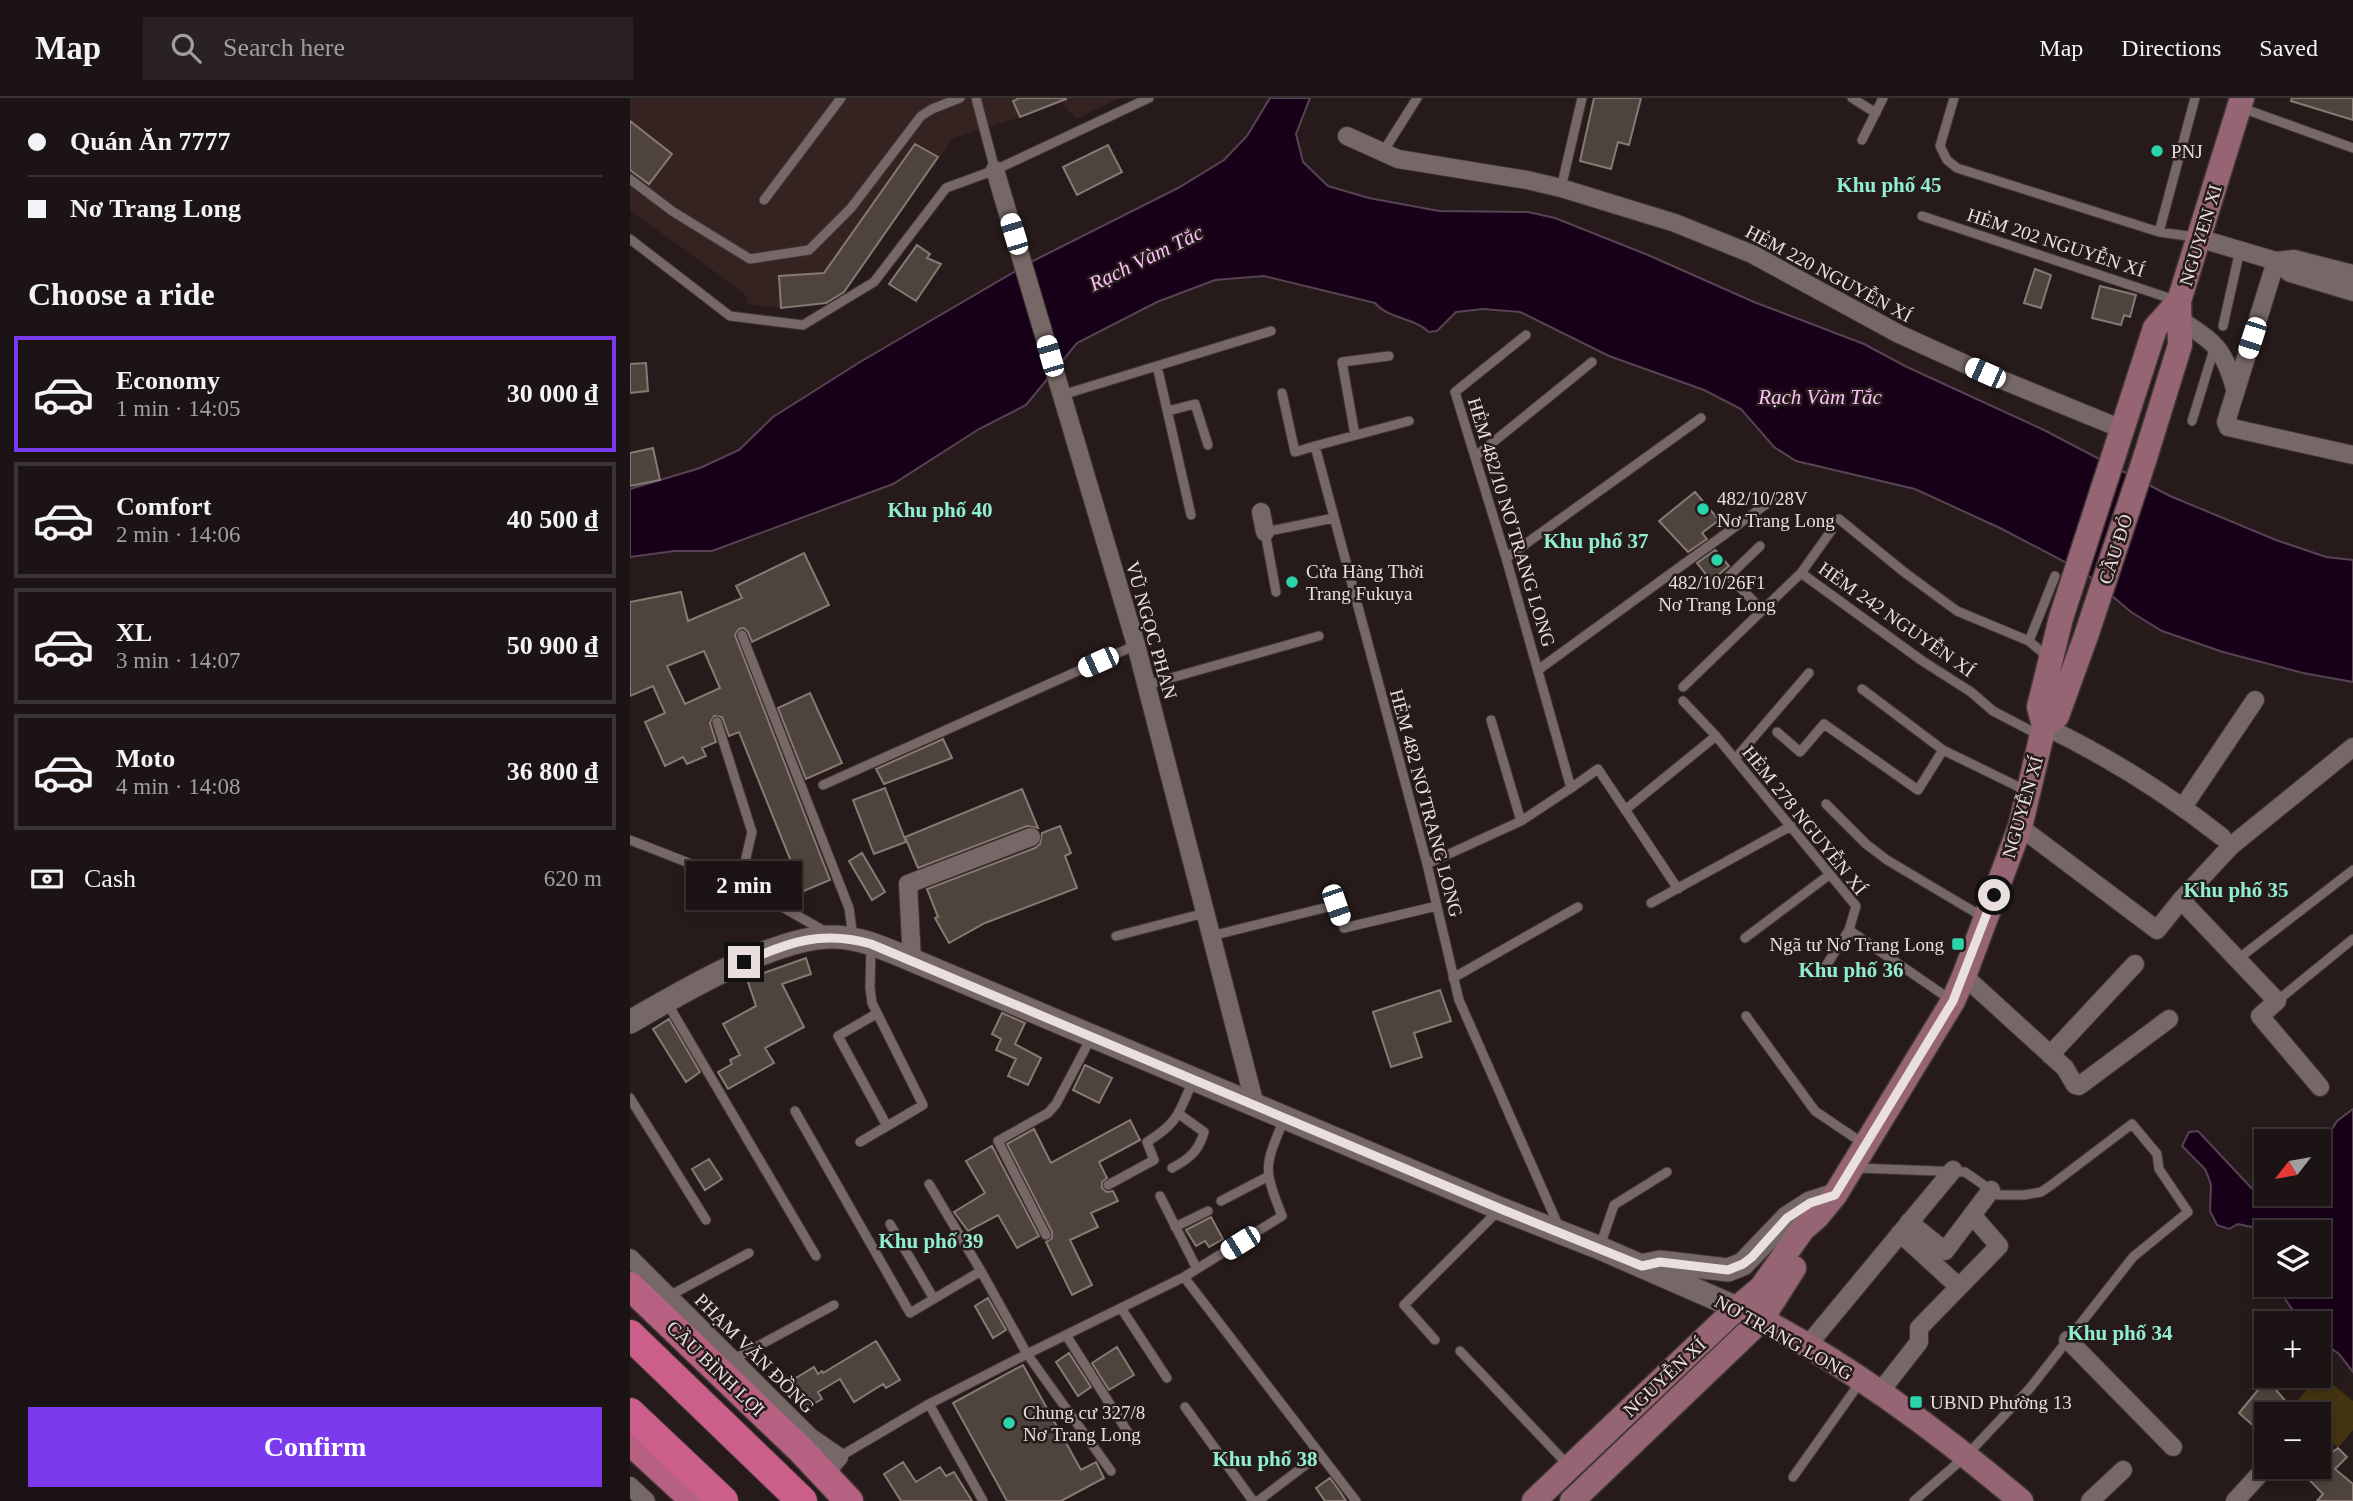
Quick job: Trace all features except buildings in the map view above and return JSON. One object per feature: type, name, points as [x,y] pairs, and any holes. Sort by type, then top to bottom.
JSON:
[{"type":"highway","name":"CẦU BÌNH LỢI","points":[[630,1335],[789,1462]]},
{"type":"highway","points":[[630,1413],[723,1501]]},
{"type":"highway","points":[[789,1462],[802,1501]]},
{"type":"main road","name":"NGUYEN XI","points":[[2119,436],[2155,328],[2180,311],[2199,238],[2241,102]]},
{"type":"main road","name":"CẦU ĐỎ","points":[[2086,636],[2180,345],[2180,311]]},
{"type":"main road","name":"CẦU ĐỎ","points":[[2061,618],[2119,436]]},
{"type":"main road","name":"NGUYỄN XÍ","points":[[1534,1501],[1761,1288],[1803,1229],[1835,1195],[1953,1001],[2020,827],[2042,731],[2039,707],[2061,618]]},
{"type":"main road","name":"NGUYỄN XÍ","points":[[2042,731],[2057,716],[2086,636]]},
{"type":"main road","name":"NGUYỄN XÍ","points":[[1572,1501],[1761,1320],[1813,1237],[1817,1217]]},
{"type":"main road","name":"CẦU BÌNH LỢI","points":[[630,1286],[789,1462]]},
{"type":"main road","name":"CẦU BÌNH LỢI","points":[[630,1303],[789,1462]]},
{"type":"main road","name":"NƠ TRANG LONG","points":[[1737,1308],[1807,1346],[1871,1386],[1966,1456],[2021,1501]]},
{"type":"main road","points":[[630,1441],[695,1501]]},
{"type":"main road","points":[[630,1460],[673,1501]]},
{"type":"main road","points":[[789,1462],[831,1478],[849,1501]]},
{"type":"street","name":"HẺM 220 NGUYỄN XÍ","points":[[1347,136],[1398,159],[1489,173],[1561,188],[1675,223],[1752,254],[1899,334],[2119,436]]},
{"type":"street","name":"VŨ NGỌC PHAN","points":[[995,170],[1136,645],[1255,1105]]},
{"type":"street","points":[[2199,238],[2276,261],[2294,259],[2353,274]]},
{"type":"street","points":[[2276,261],[2290,273],[2353,292]]},
{"type":"street","points":[[2276,261],[2226,422],[2228,427],[2353,454]]},
{"type":"street","points":[[2180,311],[2227,362],[2235,389]]},
{"type":"street","points":[[1261,512],[1265,532]]},
{"type":"street","points":[[2183,807],[2255,701]]},
{"type":"street","points":[[2042,731],[2096,751],[2183,807],[2222,837]]},
{"type":"street","points":[[2020,827],[2157,930],[2231,846],[2353,747]]},
{"type":"street","points":[[912,960],[908,884],[1031,836]]},
{"type":"street","points":[[2181,900],[2277,1000],[2260,1016],[2320,1087]]},
{"type":"street","name":"NƠ TRANG LONG","points":[[630,1022],[666,1001],[768,951],[813,937],[853,940],[912,960],[1737,1308]]},
{"type":"street","points":[[2050,1055],[2135,964]]},
{"type":"street","points":[[1964,976],[2065,1068],[2079,1086],[2169,1020]]},
{"type":"street","points":[[1807,1346],[1953,1170]]},
{"type":"street","points":[[1904,1228],[1945,1251],[1992,1190]]},
{"type":"street","points":[[1642,1266],[1660,1262],[1728,1270],[1752,1257],[1787,1218],[1810,1203],[1835,1195]]},
{"type":"street","points":[[1871,1386],[1920,1342],[1919,1328],[1998,1246],[1973,1216]]},
{"type":"street","points":[[1904,1228],[1959,1287]]},
{"type":"street","name":"PHẠM VĂN ĐỒNG","points":[[630,1258],[810,1437],[831,1478]]},
{"type":"street","points":[[2068,1340],[2173,1447]]},
{"type":"street","points":[[2090,1501],[2123,1470]]},
{"type":"street","points":[[2235,1501],[2254,1479]]},
{"type":"street","points":[[630,1486],[646,1501]]},
{"type":"lane","points":[[764,200],[841,98]]},
{"type":"lane","points":[[630,179],[672,211],[750,259],[809,250],[851,208],[921,116],[960,98]]},
{"type":"lane","points":[[976,98],[995,170]]},
{"type":"lane","points":[[630,239],[730,316],[803,325],[874,282],[946,188],[995,170],[1149,98]]},
{"type":"lane","points":[[1382,154],[1417,98]]},
{"type":"lane","points":[[1561,188],[1582,98]]},
{"type":"lane","points":[[1852,98],[1876,113]]},
{"type":"lane","points":[[1862,140],[1882,98]]},
{"type":"lane","points":[[1954,98],[1940,146],[1951,165],[2159,232],[2199,238]]},
{"type":"lane","points":[[2159,232],[2195,98]]},
{"type":"lane","points":[[2241,102],[2353,148]]},
{"type":"lane","name":"HẺM 202 NGUYỄN XÍ","points":[[1922,216],[2180,311]]},
{"type":"lane","points":[[2223,326],[2240,250]]},
{"type":"lane","points":[[1060,388],[1157,366],[1271,331]]},
{"type":"lane","name":"HẺM 482/10 NƠ TRANG LONG","points":[[1526,335],[1455,392],[1506,558],[1571,788]]},
{"type":"lane","points":[[2192,421],[2215,346]]},
{"type":"lane","points":[[1355,435],[1342,362],[1389,356]]},
{"type":"lane","points":[[1476,456],[1592,362]]},
{"type":"lane","points":[[1157,366],[1191,515]]},
{"type":"lane","points":[[1283,394],[1295,452],[1409,421]]},
{"type":"lane","points":[[1168,411],[1195,404],[1208,445]]},
{"type":"lane","points":[[1506,558],[1701,418]]},
{"type":"lane","name":"HẺM 482 NƠ TRANG LONG","points":[[1315,446],[1427,864],[1459,1000],[1562,1233]]},
{"type":"lane","name":"HẺM 482/10 NƠ TRANG LONG","points":[[1538,670],[1772,500]]},
{"type":"lane","points":[[1276,592],[1265,532],[1335,519]]},
{"type":"lane","points":[[1839,519],[1957,611],[2029,641],[2050,660]]},
{"type":"lane","points":[[1801,573],[1831,531]]},
{"type":"lane","points":[[1760,547],[1728,576],[1762,610]]},
{"type":"lane","name":"HẺM 242 NGUYỄN XÍ","points":[[1683,687],[1801,573],[1921,660],[1971,692],[1993,711],[2042,731]]},
{"type":"lane","points":[[2029,641],[2055,576]]},
{"type":"lane","points":[[742,635],[849,908],[853,940],[876,1014],[923,1105],[860,1142]]},
{"type":"lane","points":[[1146,685],[1319,636]]},
{"type":"lane","points":[[823,785],[1136,645]]},
{"type":"lane","points":[[1735,759],[1809,673]]},
{"type":"lane","points":[[1862,689],[1943,750],[2028,791]]},
{"type":"lane","name":"HẺM 278 NGUYỄN XÍ","points":[[1683,701],[1735,759],[1856,906],[1849,930]]},
{"type":"lane","points":[[1491,720],[1521,821]]},
{"type":"lane","points":[[717,722],[752,832],[740,883]]},
{"type":"lane","points":[[1777,732],[1800,752],[1824,724],[1918,790],[1943,750]]},
{"type":"lane","points":[[1625,810],[1716,737]]},
{"type":"lane","points":[[1427,864],[1521,821],[1598,769],[1678,888]]},
{"type":"lane","points":[[1826,804],[1866,844],[1887,860],[1985,918]]},
{"type":"lane","points":[[1651,903],[1791,826]]},
{"type":"lane","points":[[630,840],[740,883],[853,940]]},
{"type":"lane","points":[[2238,959],[2353,870]]},
{"type":"lane","points":[[1745,938],[1829,875]]},
{"type":"lane","points":[[1211,936],[1336,905],[1344,928],[1437,906]]},
{"type":"lane","points":[[1453,978],[1578,907]]},
{"type":"lane","points":[[1116,936],[1205,913]]},
{"type":"lane","points":[[1820,975],[1849,930],[1953,1001]]},
{"type":"lane","points":[[2277,1000],[2353,939]]},
{"type":"lane","points":[[666,1001],[816,1256]]},
{"type":"lane","points":[[876,1014],[838,1036],[887,1126]]},
{"type":"lane","points":[[1746,1016],[1815,1111],[1866,1145]]},
{"type":"lane","points":[[1046,1235],[998,1142],[1048,1113],[1056,1104],[1092,1037]]},
{"type":"lane","points":[[1108,1185],[1154,1160],[1147,1143],[1168,1129],[1194,1080]]},
{"type":"lane","points":[[630,1098],[706,1220]]},
{"type":"lane","points":[[795,1111],[910,1313],[981,1271]]},
{"type":"lane","points":[[1172,1168],[1190,1159],[1204,1132],[1178,1114]]},
{"type":"lane","points":[[831,1478],[929,1404],[1184,1277],[1282,1216],[1267,1177],[1268,1157],[1284,1118]]},
{"type":"lane","points":[[1852,1168],[1953,1170],[1965,1172],[1998,1195],[2024,1195],[2041,1192],[2132,1124],[2157,1154],[2159,1169],[2188,1212],[2133,1257],[2030,1388],[1966,1456],[1914,1501]]},
{"type":"lane","points":[[1600,1248],[1614,1205],[1667,1172]]},
{"type":"lane","points":[[1221,1201],[1267,1177]]},
{"type":"lane","points":[[929,1184],[1027,1353],[1111,1471]]},
{"type":"lane","points":[[1160,1196],[1197,1269]]},
{"type":"lane","points":[[1435,1340],[1404,1306],[1501,1209]]},
{"type":"lane","points":[[1175,1227],[1208,1211]]},
{"type":"lane","points":[[890,1224],[934,1299]]},
{"type":"lane","points":[[669,1296],[749,1253]]},
{"type":"lane","points":[[1184,1277],[1356,1501]]},
{"type":"lane","points":[[732,1360],[834,1305]]},
{"type":"lane","points":[[1121,1308],[1167,1378]]},
{"type":"lane","points":[[1066,1335],[1134,1442]]},
{"type":"lane","points":[[1460,1351],[1569,1466]]},
{"type":"lane","points":[[1793,1476],[1871,1386]]},
{"type":"lane","points":[[929,1404],[984,1501]]},
{"type":"lane","points":[[1185,1407],[1253,1501]]},
{"type":"lane","points":[[1258,1501],[1320,1454]]},
{"type":"shaded area","points":[[630,98],[1120,98],[1076,119],[1060,101],[953,138],[837,301],[781,308],[748,304],[745,294],[630,210]]},
{"type":"shaded area","points":[[2331,1383],[2353,1401],[2353,1430],[2338,1448],[2331,1442],[2331,1402],[2296,1402],[2308,1388],[2331,1388]]},
{"type":"water","name":"Rạch Vàm Tắc","points":[[1270,98],[1310,98],[1296,134],[1303,162],[1328,186],[1369,198],[1439,211],[1528,212],[1555,218],[1754,302],[1864,344],[1907,367],[2044,430],[2170,496],[2276,540],[2326,557],[2353,560],[2353,682],[2303,673],[2223,652],[2162,631],[2131,612],[2084,572],[2002,529],[1915,489],[1796,461],[1774,447],[1741,409],[1704,390],[1609,356],[1520,312],[1483,309],[1456,312],[1437,331],[1429,332],[1388,313],[1375,303],[1264,276],[1215,280],[1157,302],[1077,343],[1026,405],[979,429],[893,484],[712,551],[674,551],[630,557],[630,489],[700,468],[739,450],[773,417],[860,362],[1031,262],[1178,188],[1224,160],[1247,136]]},
{"type":"water","points":[[2353,1109],[2353,1372],[2331,1348],[2331,1311],[2293,1311],[2284,1297],[2331,1297],[2331,1220],[2254,1220],[2254,1227],[2238,1224],[2229,1229],[2217,1225],[2210,1211],[2211,1185],[2205,1169],[2182,1146],[2189,1132],[2198,1131],[2254,1191],[2254,1206],[2331,1206],[2331,1131],[2337,1121]]},
{"type":"place","name":"PNJ","points":[[2157,151]]},
{"type":"place","name":"482/10/28V Nơ Trang Long","points":[[1703,509]]},
{"type":"place","name":"482/10/26F1 Nơ Trang Long","points":[[1717,560]]},
{"type":"place","name":"Cửa Hàng Thời Trang Fukuya","points":[[1292,582]]},
{"type":"place","name":"Ngã tư Nơ Trang Long","points":[[1958,944]]},
{"type":"place","name":"UBND Phường 13","points":[[1916,1402]]},
{"type":"place","name":"Chung cư 327/8 Nơ Trang Long","points":[[1009,1423]]},
{"type":"district","name":"Khu phố 45","points":[[1889,185]]},
{"type":"district","name":"Khu phố 40","points":[[940,510]]},
{"type":"district","name":"Khu phố 37","points":[[1596,541]]},
{"type":"district","name":"Khu phố 35","points":[[2236,890]]},
{"type":"district","name":"Khu phố 36","points":[[1851,970]]},
{"type":"district","name":"Khu phố 39","points":[[931,1241]]},
{"type":"district","name":"Khu phố 34","points":[[2120,1333]]},
{"type":"district","name":"Khu phố 38","points":[[1265,1459]]},
{"type":"route","points":[[744,962],[790,943],[813,937],[834,936],[871,944],[1642,1266],[1660,1262],[1728,1270],[1752,1257],[1787,1218],[1810,1203],[1835,1195],[1953,1001],[1994,895]]}]
